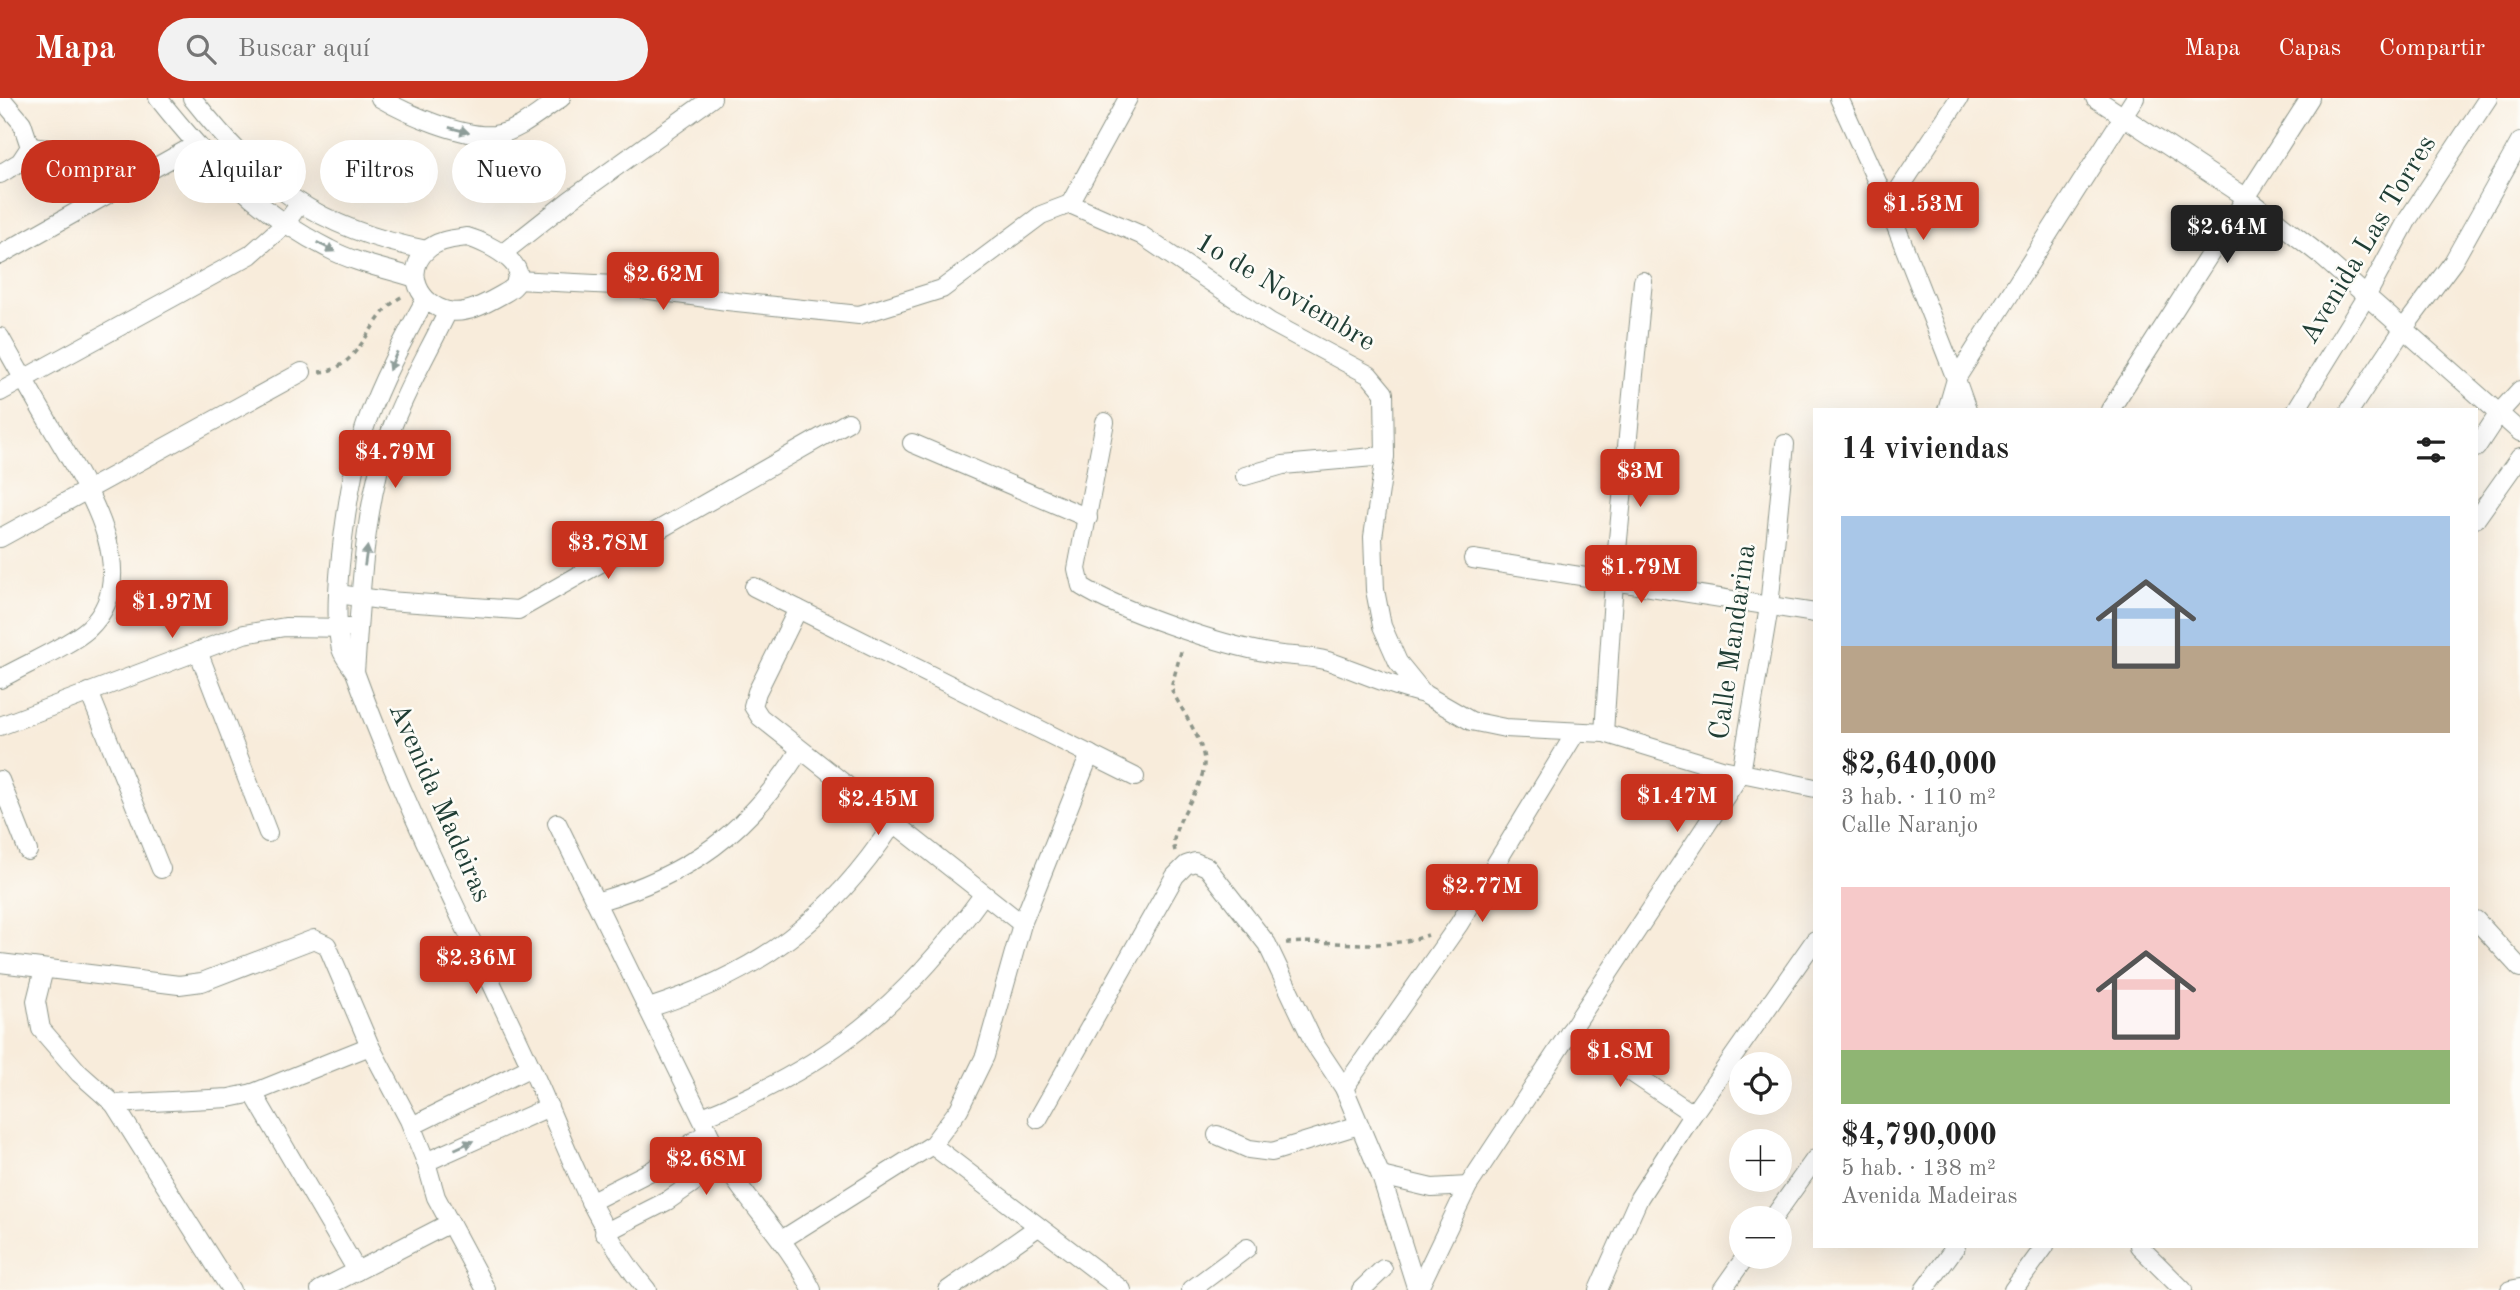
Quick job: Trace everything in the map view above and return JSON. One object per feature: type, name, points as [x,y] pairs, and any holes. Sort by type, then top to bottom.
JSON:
[{"type":"street","points":[[1,98],[22,123],[28,140]]},
{"type":"street","points":[[158,98],[191,140]]},
{"type":"street","points":[[192,98],[228,140]]},
{"type":"street","points":[[380,98],[441,125],[495,135],[517,127],[561,98]]},
{"type":"street","points":[[503,253],[570,200],[712,98]]},
{"type":"street","points":[[516,280],[615,285],[727,302],[859,316],[942,289],[1041,215],[1070,204],[1128,98]]},
{"type":"street","points":[[1839,98],[1888,206],[1954,385],[1966,408]]},
{"type":"street","points":[[1888,206],[1959,98]]},
{"type":"street","points":[[2095,98],[2247,198],[2367,295],[2520,432]]},
{"type":"street","points":[[1948,408],[1954,385],[2135,98]]},
{"type":"street","points":[[2111,408],[2310,98]]},
{"type":"street","name":"Avenida Las Torres","points":[[2298,408],[2367,295],[2408,219],[2488,98]]},
{"type":"street","points":[[2351,408],[2403,328],[2454,262],[2520,142]]},
{"type":"street","points":[[0,255],[174,157]]},
{"type":"street","points":[[0,174],[21,160]]},
{"type":"street","points":[[259,203],[285,224],[331,251],[419,289],[448,311],[471,310],[508,291],[516,280],[516,268],[491,243],[467,237],[446,240],[427,250],[419,263],[419,289]]},
{"type":"street","points":[[0,392],[250,255],[285,224],[300,203],[345,227],[384,242],[427,250]]},
{"type":"street","name":"1o de Noviembre","points":[[1070,204],[1141,235],[1270,322],[1369,375],[1384,393],[1385,456],[1373,537],[1375,590],[1382,626],[1398,662],[1424,694],[1471,721],[1506,728],[1604,733],[1741,773],[1813,788]]},
{"type":"street","points":[[1604,733],[1614,581],[1643,281]]},
{"type":"street","name":"Avenida Madeiras","points":[[419,289],[397,352],[366,422],[353,476],[338,594],[340,648],[355,672],[421,834],[531,1067],[604,1233],[621,1260],[647,1290]]},
{"type":"street","name":"Avenida Madeiras","points":[[355,672],[356,629],[376,482],[390,433],[448,311]]},
{"type":"street","points":[[0,337],[87,490],[104,526],[111,556],[111,592],[103,611],[88,630],[0,679]]},
{"type":"street","points":[[0,538],[302,372]]},
{"type":"street","points":[[2478,445],[2499,413],[2520,390]]},
{"type":"street","points":[[366,422],[390,433]]},
{"type":"street","points":[[338,594],[518,610],[848,422]]},
{"type":"street","points":[[1105,422],[1077,569],[1081,586],[1096,595],[1189,629],[1267,653],[1326,660],[1387,686],[1424,694]]},
{"type":"street","points":[[912,443],[1088,518]]},
{"type":"street","name":"Calle Mandarina","points":[[1417,1290],[1468,1186],[1741,773],[1769,607],[1785,444]]},
{"type":"street","points":[[1245,476],[1283,465],[1385,456]]},
{"type":"street","points":[[2478,516],[2520,457]]},
{"type":"street","points":[[1473,559],[1813,613]]},
{"type":"street","points":[[754,587],[1135,776]]},
{"type":"street","points":[[798,610],[757,692],[754,706],[760,717],[1022,924]]},
{"type":"street","points":[[0,726],[244,634],[285,627],[338,626],[356,629]]},
{"type":"street","points":[[198,651],[268,833]]},
{"type":"street","points":[[89,692],[161,869]]},
{"type":"street","points":[[1344,1088],[1460,924],[1576,732]]},
{"type":"street","points":[[596,902],[632,891],[699,859],[756,811],[800,750]]},
{"type":"street","points":[[783,1239],[932,1145],[959,1110],[985,1056],[1022,924],[1090,754]]},
{"type":"street","points":[[0,780],[28,851]]},
{"type":"street","points":[[557,823],[723,1162],[746,1198],[783,1239],[812,1290]]},
{"type":"street","points":[[649,1008],[712,985],[772,954],[840,896],[869,862],[894,824]]},
{"type":"street","points":[[1038,1119],[1181,870],[1195,862],[1207,867],[1266,944],[1314,1043],[1344,1088],[1381,1176],[1417,1290]]},
{"type":"street","points":[[590,1202],[651,1171],[705,1124],[813,1065],[862,1030],[907,989],[940,953],[983,895]]},
{"type":"street","points":[[2478,922],[2520,968]]},
{"type":"street","points":[[0,964],[179,985],[202,982],[314,939],[327,945],[370,1046],[412,1126],[436,1197],[486,1290]]},
{"type":"street","points":[[1598,1290],[1639,1198],[1693,1114],[1813,943]]},
{"type":"street","points":[[44,969],[36,1001],[41,1029],[79,1073],[114,1104],[232,1290]]},
{"type":"street","points":[[1570,1031],[1693,1114]]},
{"type":"street","points":[[114,1104],[229,1098],[253,1093],[370,1046]]},
{"type":"street","points":[[412,1126],[531,1067]]},
{"type":"street","points":[[253,1093],[357,1271]]},
{"type":"street","points":[[426,1162],[549,1107]]},
{"type":"street","points":[[1217,1135],[1249,1149],[1272,1152],[1359,1125]]},
{"type":"street","points":[[932,1145],[1122,1290]]},
{"type":"street","points":[[604,1233],[667,1201],[723,1162]]},
{"type":"street","points":[[1782,1206],[1813,1162]]},
{"type":"street","points":[[1381,1176],[1432,1188],[1468,1186]]},
{"type":"street","points":[[320,1290],[450,1223]]},
{"type":"street","points":[[948,1290],[1038,1227]]},
{"type":"street","points":[[1191,1290],[1247,1248]]},
{"type":"street","points":[[1924,1290],[1955,1248]]},
{"type":"street","points":[[2013,1290],[2044,1248]]},
{"type":"street","points":[[2141,1248],[2180,1289]]},
{"type":"street","points":[[1361,1290],[1383,1269]]},
{"type":"street","points":[[1722,1290],[1737,1269]]},
{"type":"street","points":[[2510,1290],[2520,1288]]},
{"type":"path","points":[[302,372],[323,372],[344,363],[381,313],[395,300],[419,289]]},
{"type":"path","points":[[1181,870],[1173,846],[1174,834],[1199,787],[1204,763],[1200,743],[1171,688],[1189,629]]},
{"type":"path","points":[[1266,944],[1309,941],[1373,944],[1418,939],[1460,924]]}]
